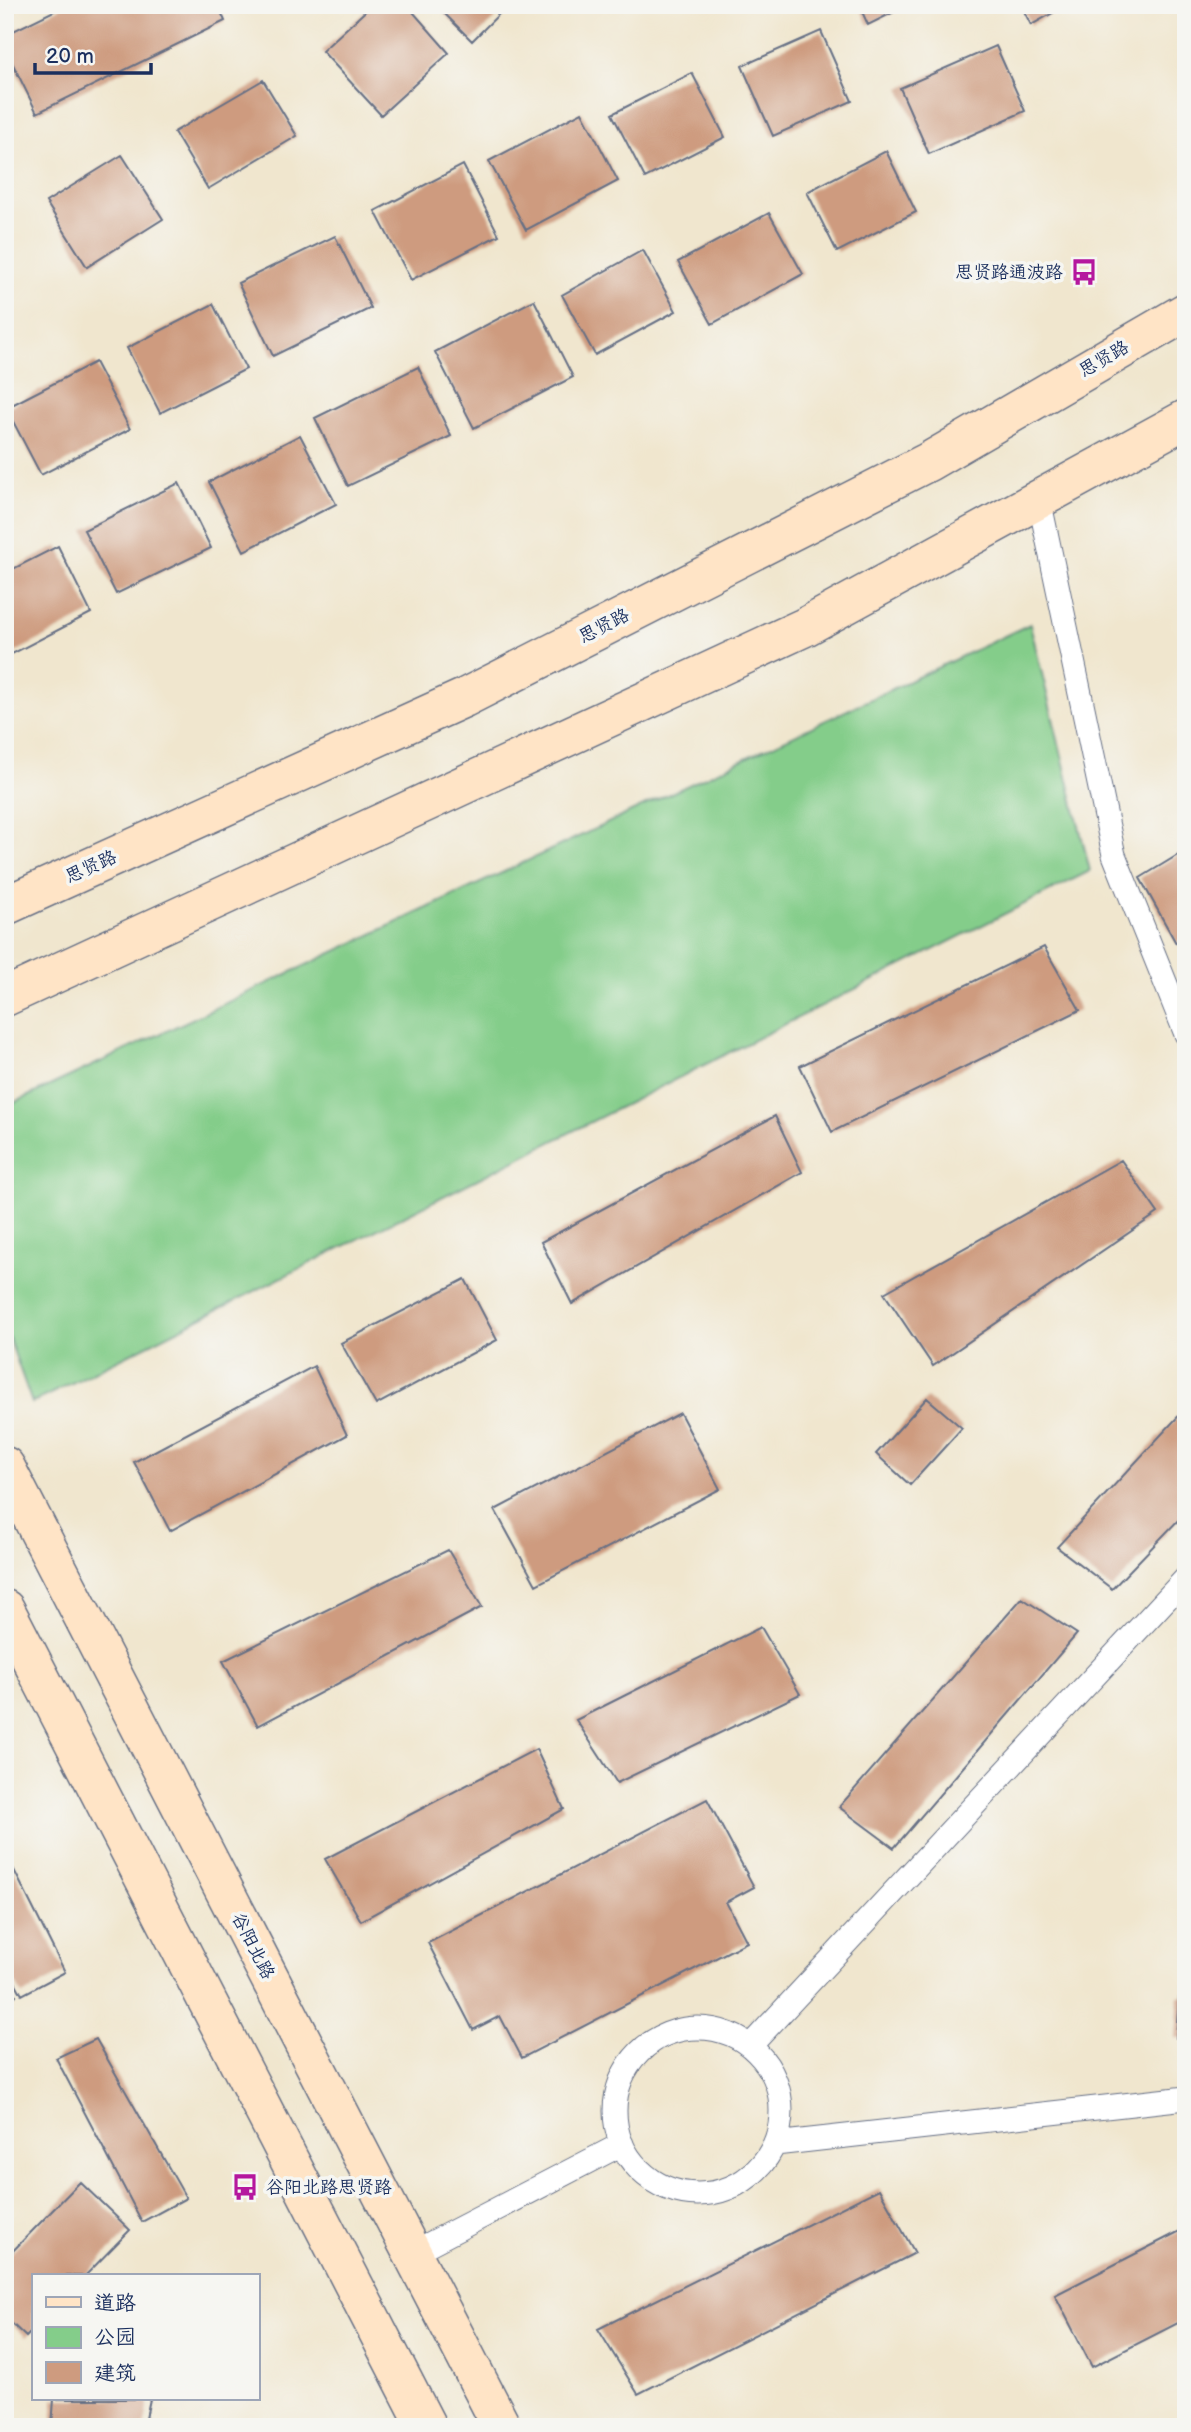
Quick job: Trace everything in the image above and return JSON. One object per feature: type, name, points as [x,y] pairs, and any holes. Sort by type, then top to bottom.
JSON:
[{"type":"main road","name":"思贤路","points":[[5,906],[464,698],[928,462],[1186,312]]},
{"type":"main road","points":[[5,997],[805,627],[1186,419]]},
{"type":"main road","name":"谷阳北路","points":[[5,1466],[502,2427]]},
{"type":"main road","points":[[5,1609],[428,2427]]},
{"type":"lane","points":[[1039,499],[1114,855],[1179,997],[1186,1034]]},
{"type":"lane","points":[[751,2046],[1186,1578]]},
{"type":"lane","points":[[699,2027],[726,2032],[751,2046],[769,2066],[780,2090],[782,2117],[775,2144],[761,2167],[738,2184],[712,2193],[684,2193],[658,2185],[636,2168],[622,2144],[615,2118],[617,2090],[629,2065],[648,2045],[672,2032],[699,2027]]},
{"type":"lane","points":[[775,2144],[1186,2098]]},
{"type":"lane","points":[[412,2253],[622,2144]]},
{"type":"green space","points":[[1030,624],[1090,871],[32,1403],[5,1327],[5,1107]]},
{"type":"building","points":[[66,5],[218,5],[225,21],[37,113],[5,48],[5,35]]},
{"type":"building","points":[[372,5],[407,5],[449,53],[381,115],[322,51]]},
{"type":"building","points":[[436,5],[508,5],[472,41]]},
{"type":"building","points":[[859,5],[908,5],[868,25]]},
{"type":"building","points":[[1021,5],[1067,5],[1031,25]]},
{"type":"building","points":[[821,31],[852,101],[773,136],[742,66]]},
{"type":"building","points":[[996,46],[1025,111],[929,154],[900,88]]},
{"type":"building","points":[[692,73],[725,137],[645,178],[612,114]]},
{"type":"building","points":[[263,80],[297,136],[208,189],[174,132]]},
{"type":"building","points":[[582,112],[618,181],[526,230],[489,161]]},
{"type":"building","points":[[886,151],[916,212],[837,252],[807,192]]},
{"type":"building","points":[[122,155],[163,219],[87,267],[46,202]]},
{"type":"building","points":[[463,165],[499,235],[411,280],[375,211]]},
{"type":"building","points":[[769,213],[803,274],[712,324],[678,262]]},
{"type":"building","points":[[335,236],[371,308],[273,356],[238,283]]},
{"type":"building","points":[[643,250],[676,311],[595,355],[562,295]]},
{"type":"building","points":[[534,300],[573,377],[474,428],[435,352]]},
{"type":"building","points":[[213,304],[246,369],[160,413],[127,348]]},
{"type":"building","points":[[95,362],[130,429],[41,475],[6,408]]},
{"type":"building","points":[[418,367],[451,436],[348,486],[315,418]]},
{"type":"building","points":[[300,435],[336,504],[244,551],[209,482]]},
{"type":"building","points":[[179,483],[211,548],[116,594],[84,530]]},
{"type":"building","points":[[58,546],[91,613],[12,654],[5,640],[5,573]]},
{"type":"building","points":[[1186,850],[1186,937],[1176,943],[1140,878]]},
{"type":"building","points":[[1044,947],[1080,1010],[832,1132],[800,1066]]},
{"type":"building","points":[[775,1116],[802,1172],[572,1304],[541,1242]]},
{"type":"building","points":[[1121,1160],[1158,1213],[933,1366],[884,1293]]},
{"type":"building","points":[[465,1279],[497,1340],[376,1405],[341,1343]]},
{"type":"building","points":[[314,1366],[347,1435],[170,1531],[134,1462]]},
{"type":"building","points":[[927,1398],[962,1428],[910,1485],[876,1454]]},
{"type":"building","points":[[1186,1408],[1186,1512],[1112,1589],[1057,1547]]},
{"type":"building","points":[[680,1413],[720,1489],[536,1585],[495,1510]]},
{"type":"building","points":[[448,1550],[482,1607],[258,1726],[223,1661]]},
{"type":"building","points":[[1022,1598],[1077,1634],[894,1848],[839,1807]]},
{"type":"building","points":[[761,1627],[800,1694],[617,1783],[576,1720]]},
{"type":"building","points":[[536,1749],[564,1809],[361,1921],[325,1859]]},
{"type":"building","points":[[707,1799],[754,1887],[726,1902],[747,1942],[522,2058],[500,2016],[473,2030],[428,1943]]},
{"type":"building","points":[[5,1852],[65,1972],[22,1995],[5,1963]]},
{"type":"building","points":[[5,1985],[16,1995],[5,2007]]},
{"type":"building","points":[[1179,1996],[1186,1996],[1186,2038],[1176,2038]]},
{"type":"building","points":[[96,2039],[186,2198],[142,2222],[56,2058]]},
{"type":"building","points":[[80,2182],[130,2230],[87,2274],[32,2274],[32,2331],[26,2337],[5,2317],[5,2259]]},
{"type":"building","points":[[879,2189],[915,2253],[638,2394],[598,2329]]},
{"type":"building","points":[[1186,2228],[1186,2319],[1092,2367],[1055,2295]]},
{"type":"building","points":[[54,2400],[150,2400],[144,2427],[52,2427]]},
{"type":"place","name":"思贤路通波路","points":[[1084,272]]},
{"type":"place","name":"谷阳北路思贤路","points":[[245,2187]]}]
